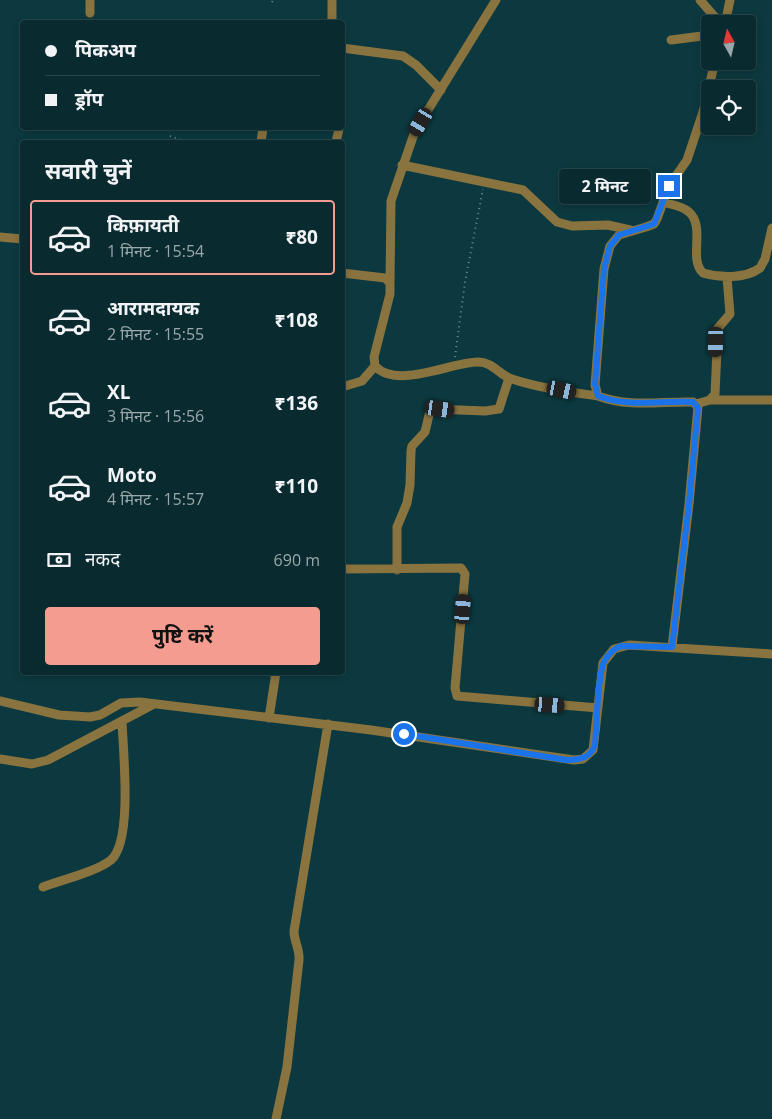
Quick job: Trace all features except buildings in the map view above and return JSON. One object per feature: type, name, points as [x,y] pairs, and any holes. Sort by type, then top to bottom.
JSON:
[{"type":"street","points":[[90,0],[90,13]]},
{"type":"street","points":[[332,0],[332,20]]},
{"type":"street","points":[[496,0],[415,131],[402,165],[391,201],[390,294],[374,357],[375,366],[381,371],[415,375],[454,365],[486,363],[510,378],[633,404],[686,402],[696,404],[710,400],[772,400]]},
{"type":"street","points":[[700,0],[714,15]]},
{"type":"street","points":[[726,15],[730,0]]},
{"type":"street","points":[[671,40],[701,36]]},
{"type":"street","points":[[345,48],[402,56],[416,66],[440,90]]},
{"type":"street","points":[[598,396],[595,384],[607,256],[614,239],[619,235],[654,224],[669,186],[687,160],[703,112],[713,70]]},
{"type":"street","points":[[402,165],[523,190],[557,222],[564,225],[608,225],[632,230]]},
{"type":"street","points":[[663,202],[684,208],[692,215],[697,236],[700,270],[710,275],[727,277],[748,273],[760,268],[765,259],[772,228]]},
{"type":"street","points":[[0,237],[20,240]]},
{"type":"street","points":[[345,273],[385,278],[390,283]]},
{"type":"street","points":[[710,400],[715,394],[718,328],[730,314],[727,277]]},
{"type":"street","points":[[345,386],[362,381],[375,366]]},
{"type":"street","points":[[396,570],[397,527],[407,503],[410,485],[411,451],[425,432],[430,411],[434,409],[485,411],[499,409],[510,378]]},
{"type":"street","points":[[672,647],[698,413],[696,404]]},
{"type":"street","points":[[345,569],[396,570],[445,567],[464,570],[455,688],[457,696],[509,702],[598,708]]},
{"type":"street","points":[[0,701],[59,715],[90,717],[100,715],[122,703],[140,702],[328,724],[574,760],[583,759],[593,750],[603,663],[614,649],[628,645],[772,654]]},
{"type":"street","points":[[269,718],[276,675]]},
{"type":"street","points":[[0,759],[40,763],[57,757],[154,704]]},
{"type":"street","points":[[43,887],[100,866],[117,854],[124,830],[122,722]]},
{"type":"street","points":[[276,1119],[287,1067],[299,960],[299,950],[294,939],[294,932],[328,724]]},
{"type":"path","points":[[170,136],[181,140]]},
{"type":"path","points":[[454,365],[465,282],[484,182]]},
{"type":"route","points":[[404,734],[567,760],[583,759],[589,755],[595,744],[603,663],[608,655],[614,649],[628,645],[672,647],[698,408],[693,402],[633,404],[605,399],[598,396],[595,391],[604,269],[610,246],[619,235],[654,224],[658,219],[669,186]]}]
